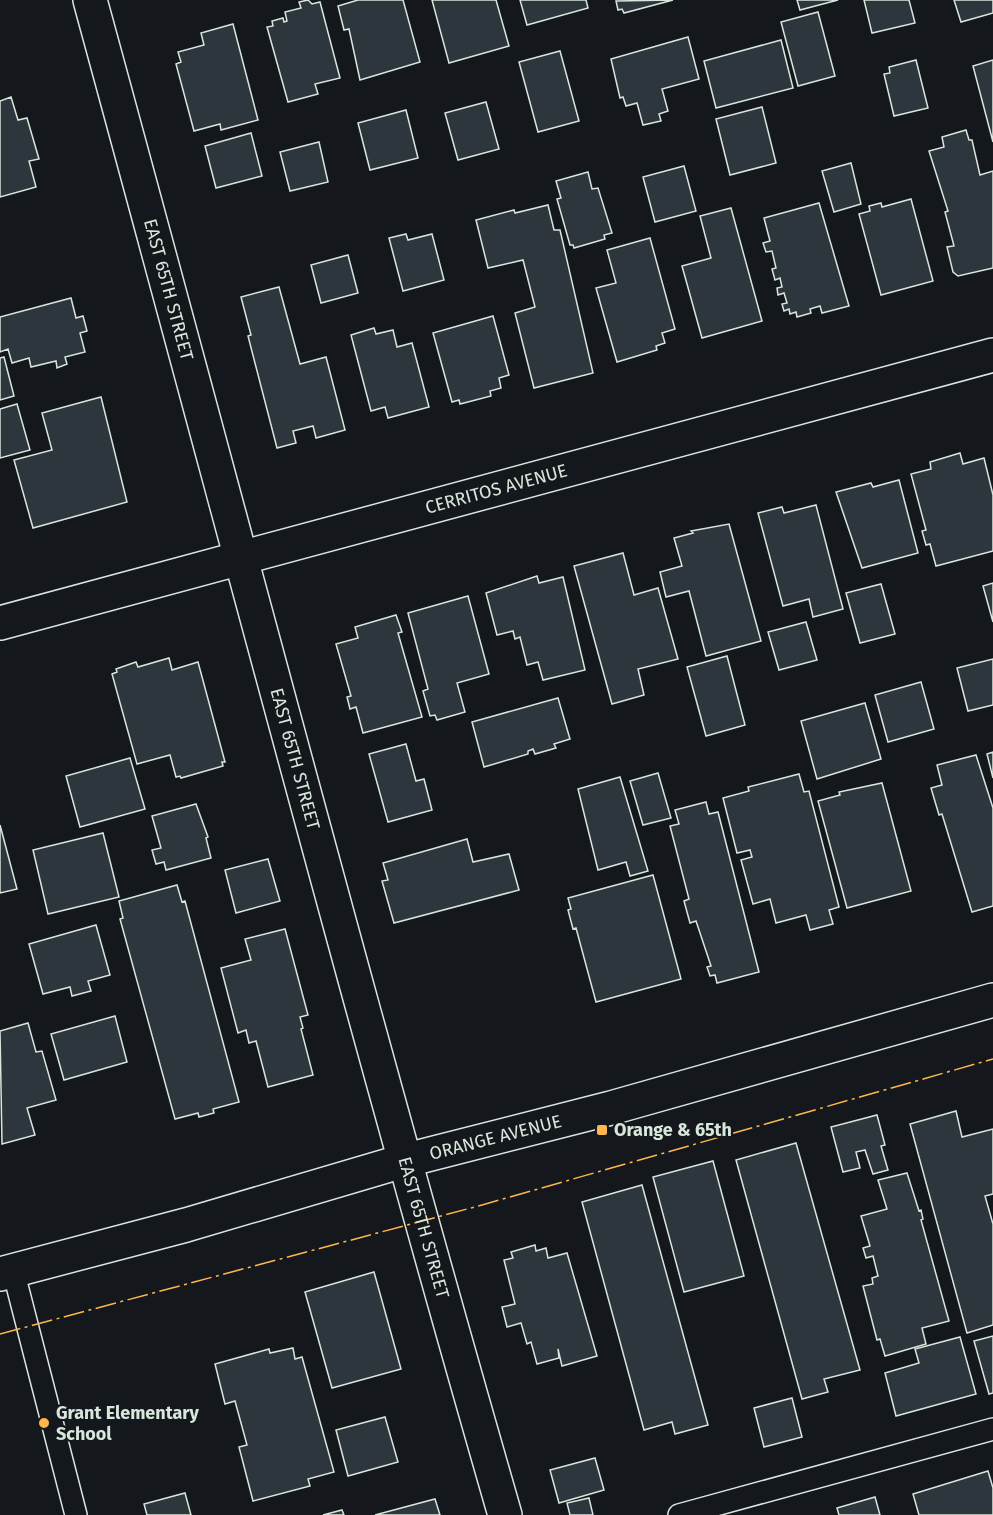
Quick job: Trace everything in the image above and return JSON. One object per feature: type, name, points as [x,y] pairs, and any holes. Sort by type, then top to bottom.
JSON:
[{"type":"street","name":"EAST 65TH STREET","points":[[90,0],[403,1161],[505,1515]]},
{"type":"street","name":"CERRITOS AVENUE","points":[[0,623],[993,355]]},
{"type":"street","name":"ORANGE AVENUE","points":[[6,1272],[186,1225],[403,1161],[611,1108],[993,1000]]},
{"type":"lane","points":[[6,1272],[76,1515]]},
{"type":"lane","points":[[679,1515],[993,1429]]},
{"type":"building","points":[[308,0],[312,4],[320,2],[340,78],[315,84],[318,94],[288,102],[267,27],[273,26],[272,21],[283,18],[284,22],[287,21],[285,12],[301,8],[299,2]]},
{"type":"building","points":[[358,0],[403,0],[420,62],[360,80],[349,29],[344,30],[338,6]]},
{"type":"building","points":[[432,0],[496,0],[509,46],[449,63]]},
{"type":"building","points":[[520,0],[586,0],[588,8],[527,25]]},
{"type":"building","points":[[673,0],[624,13],[622,9],[618,10],[616,1]]},
{"type":"building","points":[[797,0],[838,0],[800,10]]},
{"type":"building","points":[[864,0],[909,0],[915,23],[872,33]]},
{"type":"building","points":[[954,0],[993,0],[993,13],[961,22]]},
{"type":"building","points":[[818,12],[835,76],[798,86],[781,22]]},
{"type":"building","points":[[233,24],[258,120],[221,130],[220,124],[194,131],[176,64],[181,62],[178,52],[204,45],[201,33]]},
{"type":"building","points":[[688,37],[699,79],[662,89],[668,111],[659,114],[661,121],[643,125],[637,103],[626,106],[623,97],[620,98],[611,59]]},
{"type":"building","points":[[781,40],[793,88],[716,108],[704,61]]},
{"type":"building","points":[[560,51],[579,121],[538,132],[519,62]]},
{"type":"building","points":[[916,60],[928,108],[894,116],[884,74],[890,73],[889,67]]},
{"type":"building","points":[[993,60],[993,142],[973,66]]},
{"type":"building","points":[[11,97],[18,120],[27,118],[39,159],[29,161],[36,187],[0,197],[0,101]]},
{"type":"building","points":[[486,102],[499,149],[458,160],[445,113]]},
{"type":"building","points":[[762,107],[776,163],[730,175],[716,119]]},
{"type":"building","points":[[406,110],[418,158],[370,170],[358,123]]},
{"type":"building","points":[[966,130],[969,140],[972,140],[980,175],[993,171],[993,268],[958,276],[953,272],[947,247],[954,246],[945,212],[948,211],[929,151],[944,147],[942,137]]},
{"type":"building","points":[[251,133],[262,176],[216,188],[205,146]]},
{"type":"building","points":[[319,142],[328,182],[290,191],[280,152]]},
{"type":"building","points":[[851,163],[861,204],[834,212],[822,171]]},
{"type":"building","points":[[684,166],[696,211],[655,222],[643,177]]},
{"type":"building","points":[[588,172],[592,189],[598,188],[612,233],[604,235],[605,239],[574,248],[570,245],[557,199],[561,198],[556,181]]},
{"type":"building","points":[[911,199],[933,281],[881,295],[859,214],[870,211],[869,206],[881,203],[882,207]]},
{"type":"building","points":[[819,203],[849,306],[822,313],[820,306],[810,309],[811,313],[797,317],[796,312],[790,314],[789,309],[784,311],[782,304],[787,303],[784,293],[778,295],[777,288],[782,287],[780,278],[775,280],[772,269],[776,268],[772,251],[766,252],[763,243],[770,241],[764,218]]},
{"type":"building","points":[[548,205],[554,230],[560,230],[593,373],[534,388],[515,313],[535,307],[523,260],[488,268],[476,220],[514,210],[515,213]]},
{"type":"building","points":[[731,208],[762,321],[702,338],[682,266],[711,258],[700,216]]},
{"type":"building","points":[[406,234],[408,240],[432,234],[444,280],[403,291],[389,238]]},
{"type":"building","points":[[650,238],[675,329],[662,333],[665,343],[656,346],[657,350],[617,362],[596,288],[616,283],[607,250]]},
{"type":"building","points":[[348,255],[358,293],[321,303],[311,265]]},
{"type":"building","points":[[279,287],[300,364],[326,357],[345,430],[316,438],[313,426],[293,431],[296,443],[277,448],[248,336],[251,335],[241,297]]},
{"type":"building","points":[[71,298],[76,318],[83,316],[87,331],[80,333],[85,352],[65,357],[67,364],[57,368],[56,361],[31,367],[29,358],[12,363],[8,349],[0,352],[0,317]]},
{"type":"building","points":[[493,316],[509,375],[499,378],[501,388],[490,391],[491,396],[460,404],[459,400],[452,402],[433,333]]},
{"type":"building","points":[[374,328],[376,334],[393,330],[397,347],[412,343],[429,407],[388,418],[385,407],[371,411],[351,335]]},
{"type":"building","points":[[4,357],[14,396],[0,400],[0,358]]},
{"type":"building","points":[[101,397],[127,502],[33,528],[14,460],[52,450],[42,413]]},
{"type":"building","points":[[17,404],[30,450],[0,458],[0,409]]},
{"type":"building","points":[[960,453],[963,464],[984,458],[993,495],[993,551],[936,566],[930,544],[926,545],[922,531],[926,530],[911,474],[931,469],[930,462]]},
{"type":"building","points":[[899,480],[918,553],[862,568],[836,492],[871,483],[873,487]]},
{"type":"building","points":[[816,505],[843,609],[813,617],[809,599],[783,606],[758,513],[782,507],[784,513]]},
{"type":"building","points":[[729,524],[761,641],[706,656],[689,591],[666,597],[660,572],[682,566],[674,538],[693,533],[691,531]]},
{"type":"building","points":[[623,553],[634,595],[658,588],[678,659],[638,669],[644,695],[612,704],[574,566]]},
{"type":"building","points":[[537,576],[539,583],[563,577],[585,670],[543,680],[538,662],[527,665],[520,637],[515,639],[513,631],[497,635],[486,593]]},
{"type":"building","points":[[993,583],[993,622],[983,586]]},
{"type":"building","points":[[881,584],[895,634],[860,643],[846,593]]},
{"type":"building","points":[[468,596],[489,674],[457,683],[465,712],[437,720],[435,715],[430,716],[423,691],[428,689],[408,613]]},
{"type":"building","points":[[396,615],[402,632],[398,633],[422,717],[363,733],[356,707],[350,709],[347,697],[351,696],[336,644],[358,638],[355,627]]},
{"type":"building","points":[[806,622],[817,660],[779,670],[768,632]]},
{"type":"building","points":[[727,656],[745,725],[706,736],[687,667]]},
{"type":"building","points":[[169,658],[172,670],[198,662],[225,762],[222,762],[223,766],[181,778],[176,777],[170,755],[137,764],[112,674],[117,672],[116,669],[136,662],[138,667]]},
{"type":"building","points":[[993,659],[993,705],[968,711],[957,668]]},
{"type":"building","points":[[921,682],[934,729],[888,742],[875,695]]},
{"type":"building","points":[[558,698],[570,739],[554,744],[556,748],[535,754],[533,749],[528,751],[528,754],[484,767],[472,722]]},
{"type":"building","points":[[865,703],[881,759],[817,779],[801,721]]},
{"type":"building","points":[[406,744],[416,781],[424,779],[432,810],[388,822],[369,754]]},
{"type":"building","points":[[993,752],[993,778],[987,754]]},
{"type":"building","points":[[976,755],[993,808],[993,906],[972,912],[942,814],[939,815],[931,788],[942,785],[937,765]]},
{"type":"building","points":[[130,758],[145,809],[80,827],[66,776]]},
{"type":"building","points":[[658,773],[671,818],[643,825],[630,781]]},
{"type":"building","points":[[799,774],[804,792],[809,791],[839,907],[829,910],[833,924],[810,930],[806,915],[776,923],[770,899],[753,904],[741,860],[752,857],[750,850],[737,853],[723,798],[749,791],[748,787]]},
{"type":"building","points":[[620,777],[648,871],[630,876],[626,862],[598,870],[578,789]]},
{"type":"building","points":[[882,783],[911,891],[847,908],[818,801],[840,795],[839,792]]},
{"type":"building","points":[[706,802],[709,814],[718,812],[759,972],[717,983],[715,975],[710,976],[707,967],[711,966],[696,921],[690,923],[684,901],[689,899],[670,826],[679,824],[675,810]]},
{"type":"building","points":[[196,804],[208,837],[206,838],[211,858],[166,870],[164,862],[156,864],[152,850],[161,848],[152,816]]},
{"type":"building","points":[[0,825],[17,889],[0,893]]},
{"type":"building","points":[[103,833],[119,897],[48,914],[33,850]]},
{"type":"building","points":[[467,839],[473,862],[509,854],[519,890],[394,923],[382,881],[388,880],[383,863]]},
{"type":"building","points":[[268,859],[280,901],[236,913],[225,870]]},
{"type":"building","points":[[653,875],[681,979],[596,1002],[576,928],[573,929],[568,910],[571,909],[568,898]]},
{"type":"building","points":[[177,885],[182,902],[185,901],[239,1102],[213,1109],[214,1113],[199,1117],[198,1113],[175,1119],[120,919],[123,918],[119,901]]},
{"type":"building","points":[[96,925],[110,975],[88,981],[91,991],[72,996],[70,987],[43,994],[29,944]]},
{"type":"building","points":[[285,929],[308,1015],[300,1017],[303,1028],[301,1029],[313,1075],[268,1087],[256,1041],[249,1043],[246,1030],[238,1033],[221,968],[251,960],[245,939]]},
{"type":"building","points":[[115,1016],[127,1062],[64,1080],[51,1034]]},
{"type":"building","points":[[28,1023],[36,1052],[42,1051],[56,1100],[27,1108],[35,1135],[2,1144],[0,1031]]},
{"type":"building","points":[[956,1111],[962,1137],[993,1129],[993,1194],[985,1196],[993,1224],[993,1325],[967,1333],[910,1124]]},
{"type":"building","points":[[877,1115],[885,1145],[881,1146],[888,1170],[873,1174],[865,1150],[856,1152],[860,1168],[843,1172],[831,1127]]},
{"type":"building","points":[[796,1143],[860,1370],[824,1379],[828,1392],[802,1399],[736,1160]]},
{"type":"building","points":[[713,1161],[744,1276],[684,1292],[653,1177]]},
{"type":"building","points":[[907,1173],[919,1211],[921,1210],[923,1219],[921,1220],[949,1321],[922,1328],[926,1344],[885,1356],[880,1339],[877,1340],[863,1286],[873,1284],[872,1278],[878,1276],[873,1256],[866,1258],[863,1248],[870,1246],[861,1216],[887,1209],[878,1180]]},
{"type":"building","points":[[642,1185],[708,1425],[675,1434],[672,1422],[644,1430],[582,1202]]},
{"type":"building","points":[[535,1245],[536,1251],[546,1248],[548,1258],[567,1253],[597,1356],[562,1366],[558,1349],[559,1358],[537,1364],[531,1342],[527,1344],[521,1323],[507,1327],[502,1307],[515,1304],[504,1260],[513,1258],[511,1252]]},
{"type":"building","points":[[374,1272],[401,1369],[332,1388],[305,1292]]},
{"type":"building","points":[[993,1336],[993,1393],[989,1394],[974,1341]]},
{"type":"building","points":[[960,1337],[976,1394],[896,1416],[885,1373],[919,1363],[915,1349]]},
{"type":"building","points":[[293,1348],[295,1359],[302,1357],[334,1472],[308,1479],[310,1486],[253,1501],[239,1447],[247,1445],[235,1401],[225,1404],[215,1364],[269,1349],[270,1353]]},
{"type":"building","points":[[792,1398],[802,1437],[764,1447],[754,1408]]},
{"type":"building","points":[[385,1417],[398,1462],[348,1476],[336,1430]]},
{"type":"building","points":[[595,1458],[604,1490],[559,1503],[550,1470]]},
{"type":"building","points":[[988,1471],[993,1488],[993,1515],[919,1515],[913,1494]]},
{"type":"building","points":[[185,1493],[191,1515],[147,1515],[144,1504]]},
{"type":"building","points":[[875,1497],[880,1515],[839,1515],[837,1508]]},
{"type":"building","points":[[589,1498],[593,1515],[570,1515],[567,1503]]},
{"type":"building","points":[[435,1499],[440,1515],[375,1515]]},
{"type":"building","points":[[342,1510],[344,1515],[323,1515]]},
{"type":"power","points":[[0,1334],[482,1205],[993,1059]]},
{"type":"place","name":"Orange & 65th","points":[[602,1130]]},
{"type":"place","name":"Grant Elementary School","points":[[44,1423]]}]
